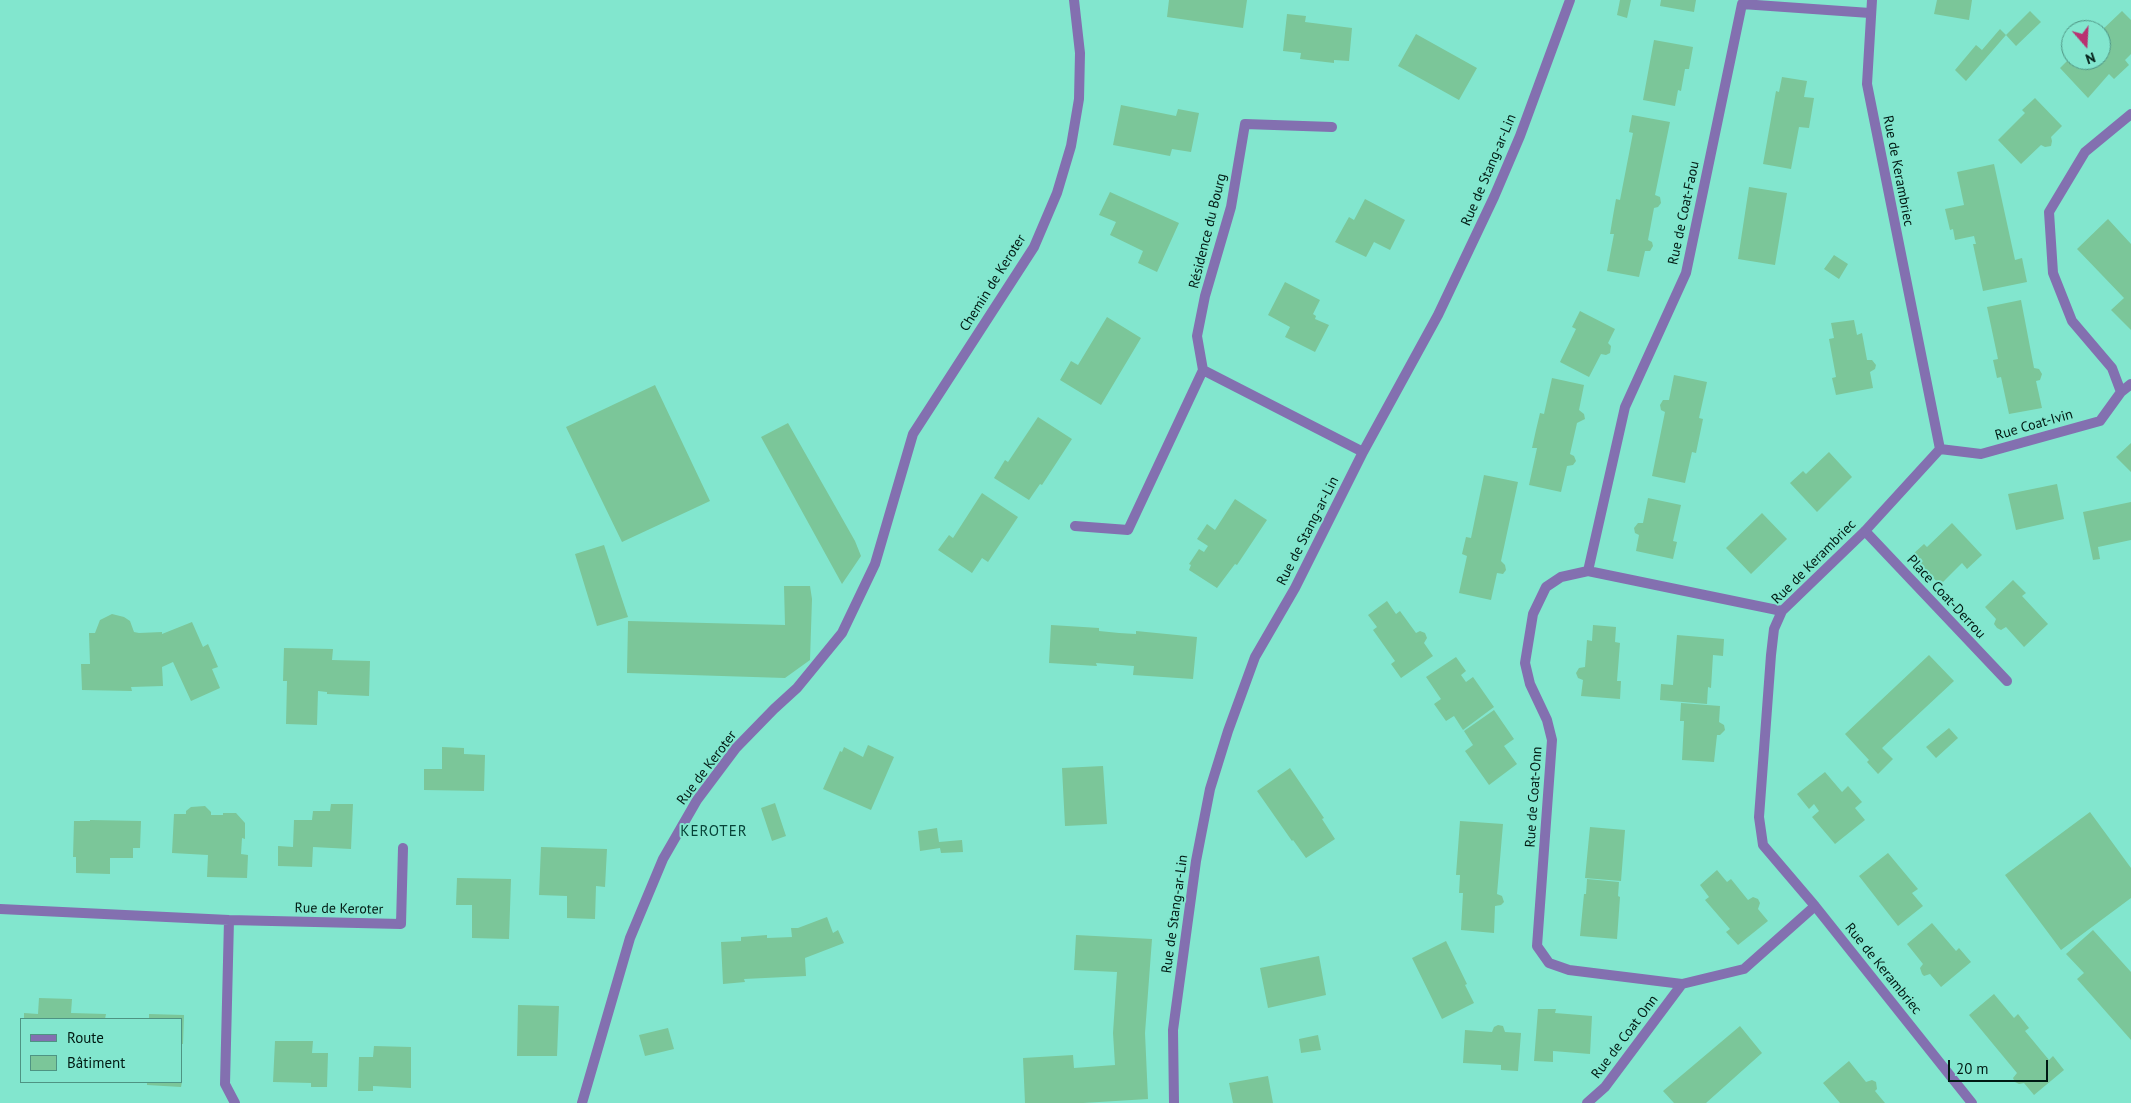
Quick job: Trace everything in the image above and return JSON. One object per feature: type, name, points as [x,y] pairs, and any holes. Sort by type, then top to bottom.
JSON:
[{"type":"street","name":"Chemin de Keroter","points":[[875,564],[913,434],[1034,247],[1057,193],[1071,146],[1079,99],[1080,53],[1074,0]]},
{"type":"street","name":"Rue de Stang-ar-Lin","points":[[1174,1103],[1173,1030],[1196,861],[1210,789],[1228,731],[1255,657],[1295,588],[1363,452],[1438,315],[1494,197],[1520,136],[1570,0]]},
{"type":"street","name":"Rue de Kerambriec","points":[[1872,0],[1867,84],[1940,449],[1865,531],[1782,611],[1774,629],[1770,655],[1760,817],[1763,845],[1972,1103]]},
{"type":"street","name":"Rue de Coat-Faou","points":[[1588,571],[1625,407],[1686,273],[1742,4],[1870,13]]},
{"type":"street","points":[[2121,392],[2112,368],[2072,321],[2053,273],[2049,212],[2085,152],[2131,114]]},
{"type":"street","name":"Résidence du Bourg","points":[[1203,370],[1197,336],[1205,296],[1231,207],[1246,124],[1332,127]]},
{"type":"street","points":[[1075,526],[1128,530],[1203,370],[1363,452]]},
{"type":"street","name":"Rue Coat-Ivin","points":[[1940,449],[1981,454],[2100,421],[2121,392],[2131,384]]},
{"type":"street","name":"Place Coat-Derrou","points":[[1865,531],[2007,681]]},
{"type":"street","name":"Rue de Keroter","points":[[582,1103],[630,938],[662,859],[697,800],[736,748],[797,688],[842,634],[875,564]]},
{"type":"street","name":"Rue de Coat-Onn","points":[[1782,611],[1588,571],[1561,577],[1546,587],[1533,614],[1525,663],[1530,684],[1548,720],[1552,740],[1537,946],[1549,962],[1569,970],[1682,984],[1744,969],[1814,906]]},
{"type":"street","name":"Rue de Keroter","points":[[0,909],[229,920],[401,924],[403,848]]},
{"type":"street","points":[[229,920],[225,1084],[235,1103]]},
{"type":"street","name":"Rue de Coat Onn","points":[[1587,1103],[1605,1087],[1682,984]]},
{"type":"building","points":[[1169,0],[1247,0],[1243,28],[1167,17]]},
{"type":"building","points":[[1620,0],[1631,0],[1627,18],[1617,15]]},
{"type":"building","points":[[1661,0],[1696,0],[1694,12],[1660,6]]},
{"type":"building","points":[[1937,0],[1972,0],[1969,20],[1934,14]]},
{"type":"building","points":[[2030,11],[2041,22],[2016,46],[2006,35]]},
{"type":"building","points":[[2122,11],[2131,20],[2131,54],[2125,60],[2129,65],[2114,79],[2109,74],[2088,98],[2062,70],[2111,70],[2111,21]]},
{"type":"building","points":[[1287,14],[1306,16],[1305,22],[1352,28],[1349,61],[1334,60],[1334,63],[1300,59],[1301,53],[1283,51]]},
{"type":"building","points":[[2000,29],[2006,35],[1966,81],[1955,70],[1976,45],[1982,50]]},
{"type":"building","points":[[1416,34],[1477,68],[1459,100],[1398,66]]},
{"type":"building","points":[[1654,40],[1693,47],[1689,69],[1685,69],[1681,91],[1678,90],[1675,106],[1643,100]]},
{"type":"building","points":[[1782,77],[1807,81],[1804,97],[1814,98],[1809,128],[1799,127],[1791,169],[1763,164],[1776,91],[1779,92]]},
{"type":"building","points":[[2035,98],[2062,126],[2051,137],[2051,146],[2045,147],[2041,145],[2021,164],[1998,140],[2025,113],[2022,110]]},
{"type":"building","points":[[1121,105],[1176,116],[1178,109],[1199,113],[1191,152],[1172,149],[1170,156],[1113,145]]},
{"type":"building","points":[[1632,115],[1670,122],[1655,195],[1660,197],[1661,203],[1658,207],[1654,208],[1648,240],[1652,242],[1653,246],[1650,251],[1645,251],[1639,277],[1607,271],[1614,234],[1610,234],[1616,199],[1620,200],[1633,133],[1629,132]]},
{"type":"building","points":[[1994,164],[2015,260],[2022,258],[2027,282],[1983,291],[1973,244],[1976,244],[1974,236],[1955,240],[1953,229],[1950,230],[1945,209],[1964,205],[1957,172]]},
{"type":"building","points":[[1749,187],[1787,193],[1775,265],[1738,259]]},
{"type":"building","points":[[1110,192],[1179,223],[1157,272],[1138,263],[1143,251],[1110,235],[1116,222],[1099,215]]},
{"type":"building","points":[[1365,199],[1405,220],[1390,250],[1374,242],[1366,257],[1335,242],[1349,217],[1354,220]]},
{"type":"building","points":[[2108,219],[2131,244],[2131,330],[2111,310],[2124,298],[2077,249]]},
{"type":"building","points":[[1834,255],[1848,264],[1839,279],[1824,269]]},
{"type":"building","points":[[1285,282],[1320,300],[1313,314],[1316,316],[1315,319],[1329,325],[1315,352],[1285,337],[1290,327],[1268,315]]},
{"type":"building","points":[[2021,300],[2034,368],[2039,369],[2042,374],[2040,380],[2036,381],[2042,408],[2009,414],[2001,377],[1997,378],[1993,360],[1998,359],[1987,307]]},
{"type":"building","points":[[1580,311],[1615,329],[1608,343],[1611,346],[1610,353],[1606,355],[1601,354],[1589,377],[1560,362],[1576,329],[1572,327]]},
{"type":"building","points":[[1107,317],[1141,338],[1101,405],[1060,380],[1071,361],[1078,365]]},
{"type":"building","points":[[1854,320],[1857,335],[1862,333],[1867,360],[1872,360],[1876,365],[1875,369],[1870,372],[1873,388],[1836,395],[1832,378],[1836,377],[1829,339],[1834,338],[1831,323]]},
{"type":"building","points":[[1674,375],[1707,382],[1699,418],[1703,419],[1696,453],[1692,452],[1685,483],[1652,476],[1665,412],[1661,410],[1660,405],[1663,400],[1669,400]]},
{"type":"building","points":[[1552,378],[1584,385],[1579,410],[1584,414],[1585,419],[1577,423],[1570,454],[1574,456],[1576,461],[1573,465],[1567,466],[1561,492],[1529,485],[1537,448],[1532,448],[1540,413],[1544,414]]},
{"type":"building","points":[[655,385],[710,501],[622,542],[566,427]]},
{"type":"building","points":[[1038,417],[1072,439],[1042,485],[1040,484],[1029,500],[994,478],[1005,460],[1008,462]]},
{"type":"building","points":[[788,423],[855,541],[861,556],[842,584],[761,437]]},
{"type":"building","points":[[2131,443],[2131,472],[2116,457]]},
{"type":"building","points":[[1829,452],[1852,477],[1817,512],[1790,483],[1803,471],[1806,474]]},
{"type":"building","points":[[1484,475],[1518,482],[1501,561],[1505,565],[1506,570],[1503,574],[1497,573],[1491,600],[1459,593],[1467,556],[1462,554],[1466,537],[1471,538]]},
{"type":"building","points":[[2057,484],[2064,519],[2016,530],[2008,494]]},
{"type":"building","points":[[982,493],[1018,517],[988,562],[982,558],[972,573],[938,550],[949,535],[953,538]]},
{"type":"building","points":[[1648,498],[1681,505],[1673,541],[1677,542],[1673,559],[1636,551],[1639,535],[1635,533],[1634,528],[1638,523],[1643,523]]},
{"type":"building","points":[[1235,499],[1267,520],[1237,565],[1235,564],[1217,588],[1189,570],[1191,565],[1189,564],[1199,549],[1204,552],[1208,546],[1197,539],[1207,524],[1215,530]]},
{"type":"building","points":[[2131,502],[2131,540],[2098,547],[2100,559],[2093,560],[2083,512]]},
{"type":"building","points":[[1762,513],[1787,539],[1751,574],[1726,548]]},
{"type":"building","points":[[1952,523],[1982,555],[1967,569],[1962,563],[1940,585],[1912,555],[1924,544],[1927,547]]},
{"type":"building","points":[[604,545],[628,617],[597,626],[575,554]]},
{"type":"building","points":[[2013,580],[2026,593],[2022,596],[2048,624],[2024,647],[2006,627],[2001,630],[1997,628],[1994,624],[1996,619],[1985,607]]},
{"type":"building","points":[[784,586],[810,586],[812,599],[810,660],[785,678],[627,673],[628,621],[785,625]]},
{"type":"building","points":[[1387,601],[1396,614],[1400,611],[1416,633],[1420,631],[1425,633],[1427,638],[1424,643],[1433,656],[1401,678],[1391,664],[1395,661],[1373,630],[1377,627],[1368,615]]},
{"type":"building","points":[[112,614],[124,617],[130,621],[134,632],[139,633],[162,632],[162,634],[192,622],[203,647],[208,644],[218,667],[212,669],[220,688],[191,701],[173,662],[162,667],[163,686],[131,687],[132,691],[82,690],[81,664],[90,664],[89,633],[95,633],[100,620]]},
{"type":"building","points":[[1051,625],[1099,628],[1099,631],[1119,633],[1136,634],[1136,631],[1197,637],[1193,679],[1133,675],[1134,666],[1096,663],[1097,666],[1049,663]]},
{"type":"building","points":[[1593,625],[1616,627],[1615,642],[1620,643],[1617,681],[1621,681],[1620,699],[1581,696],[1583,680],[1578,678],[1576,673],[1579,668],[1585,667],[1587,640],[1592,641]]},
{"type":"building","points":[[1677,635],[1724,639],[1723,656],[1713,655],[1711,688],[1708,687],[1707,704],[1660,700],[1661,684],[1673,685]]},
{"type":"building","points":[[284,648],[333,649],[332,660],[370,661],[369,696],[327,694],[327,692],[318,691],[317,725],[286,724],[287,681],[283,681]]},
{"type":"building","points":[[1929,655],[1954,681],[1882,748],[1893,759],[1878,774],[1867,762],[1869,760],[1845,734]]},
{"type":"building","points":[[1456,657],[1466,671],[1461,675],[1466,682],[1473,677],[1494,707],[1463,730],[1454,716],[1446,721],[1434,704],[1441,699],[1426,677]]},
{"type":"building","points":[[1681,703],[1720,706],[1719,722],[1724,725],[1725,730],[1720,735],[1717,735],[1714,762],[1682,760],[1684,721],[1680,721]]},
{"type":"building","points":[[1494,710],[1514,739],[1504,746],[1517,764],[1489,785],[1465,751],[1473,745],[1464,731]]},
{"type":"building","points":[[1949,728],[1958,738],[1936,758],[1926,747]]},
{"type":"building","points":[[868,745],[894,757],[871,810],[823,789],[840,751],[842,752],[844,747],[863,757]]},
{"type":"building","points":[[442,747],[464,748],[464,754],[485,755],[484,791],[424,790],[424,769],[442,769]]},
{"type":"building","points":[[1103,766],[1107,824],[1065,826],[1062,768]]},
{"type":"building","points":[[1290,768],[1324,818],[1322,819],[1335,839],[1306,858],[1257,791]]},
{"type":"building","points":[[1825,772],[1842,792],[1848,786],[1862,802],[1855,808],[1865,820],[1835,844],[1812,817],[1819,811],[1814,804],[1809,809],[1797,794]]},
{"type":"building","points":[[775,803],[786,836],[772,841],[761,808]]},
{"type":"building","points":[[331,804],[353,804],[351,849],[313,847],[312,867],[278,866],[278,846],[293,847],[294,820],[312,820],[313,811],[330,811]]},
{"type":"building","points":[[205,806],[211,812],[211,815],[236,813],[245,823],[245,839],[242,838],[241,854],[248,855],[247,878],[207,877],[208,855],[172,853],[174,814],[186,814],[186,811],[191,807]]},
{"type":"building","points":[[2090,812],[2131,868],[2131,898],[2061,950],[2005,875]]},
{"type":"building","points":[[74,821],[141,821],[140,848],[133,848],[133,858],[110,858],[110,874],[76,873],[76,857],[73,857]]},
{"type":"building","points":[[1460,821],[1503,824],[1497,894],[1502,896],[1504,902],[1501,905],[1495,906],[1494,933],[1461,930],[1463,893],[1459,893],[1460,875],[1456,875]]},
{"type":"building","points":[[1590,827],[1625,830],[1621,881],[1585,878]]},
{"type":"building","points":[[937,828],[939,842],[962,840],[963,852],[941,853],[940,848],[920,851],[918,831]]},
{"type":"building","points":[[541,847],[607,849],[605,887],[596,886],[595,919],[567,918],[567,896],[539,895]]},
{"type":"building","points":[[1888,853],[1918,889],[1912,893],[1923,906],[1898,926],[1859,876]]},
{"type":"building","points":[[1717,870],[1727,882],[1731,879],[1748,900],[1753,897],[1758,899],[1760,903],[1758,909],[1768,921],[1738,945],[1726,932],[1730,929],[1705,900],[1709,897],[1700,885]]},
{"type":"building","points":[[457,878],[511,879],[509,939],[472,938],[472,905],[456,905]]},
{"type":"building","points":[[1587,879],[1619,882],[1618,896],[1620,897],[1617,939],[1580,936]]},
{"type":"building","points":[[827,917],[833,933],[838,930],[844,943],[805,958],[806,976],[744,979],[745,982],[723,984],[721,942],[741,941],[741,937],[767,935],[767,938],[792,937],[791,928],[798,928]]},
{"type":"building","points":[[1932,923],[1956,951],[1959,948],[1971,962],[1941,987],[1930,974],[1924,976],[1922,974],[1920,968],[1923,964],[1907,944]]},
{"type":"building","points":[[2093,930],[2131,972],[2131,1040],[2077,979],[2084,973],[2066,954]]},
{"type":"building","points":[[1076,935],[1152,939],[1145,1033],[1148,1099],[1083,1103],[1025,1103],[1023,1058],[1073,1055],[1074,1068],[1115,1065],[1113,1033],[1117,972],[1074,970]]},
{"type":"building","points":[[1446,941],[1474,1003],[1442,1019],[1412,958]]},
{"type":"building","points":[[1319,956],[1326,995],[1268,1008],[1260,968]]},
{"type":"building","points":[[1994,994],[2014,1018],[2018,1014],[2029,1028],[2025,1031],[2049,1060],[2053,1056],[2064,1070],[2034,1095],[2024,1083],[2019,1084],[2015,1082],[2013,1078],[2017,1073],[1969,1015]]},
{"type":"building","points":[[39,998],[72,999],[71,1013],[106,1014],[105,1018],[24,1018],[24,1013],[38,1014]]},
{"type":"building","points":[[518,1005],[559,1006],[557,1056],[517,1056]]},
{"type":"building","points":[[1538,1009],[1556,1009],[1555,1013],[1592,1016],[1590,1054],[1553,1051],[1553,1062],[1534,1061]]},
{"type":"building","points":[[149,1014],[184,1015],[183,1044],[182,1018],[149,1018]]},
{"type":"building","points":[[1498,1025],[1503,1026],[1505,1032],[1521,1033],[1518,1071],[1501,1070],[1501,1065],[1463,1063],[1465,1030],[1492,1032],[1494,1027]]},
{"type":"building","points":[[1740,1026],[1762,1053],[1706,1103],[1674,1103],[1663,1091]]},
{"type":"building","points":[[668,1028],[674,1049],[645,1056],[639,1035]]},
{"type":"building","points":[[1318,1035],[1321,1050],[1301,1053],[1299,1039]]},
{"type":"building","points":[[275,1041],[313,1041],[312,1053],[328,1053],[327,1087],[311,1087],[311,1083],[273,1082]]},
{"type":"building","points":[[374,1046],[411,1047],[411,1088],[373,1086],[373,1091],[358,1091],[359,1057],[373,1057]]},
{"type":"building","points":[[1849,1061],[1866,1082],[1872,1080],[1876,1082],[1877,1089],[1875,1091],[1885,1103],[1840,1103],[1823,1083]]},
{"type":"building","points":[[1268,1076],[1273,1103],[1233,1103],[1229,1083]]},
{"type":"building","points":[[147,1083],[182,1083],[181,1087],[147,1085]]},
{"type":"district","name":"KEROTER","points":[[714,832]]}]
